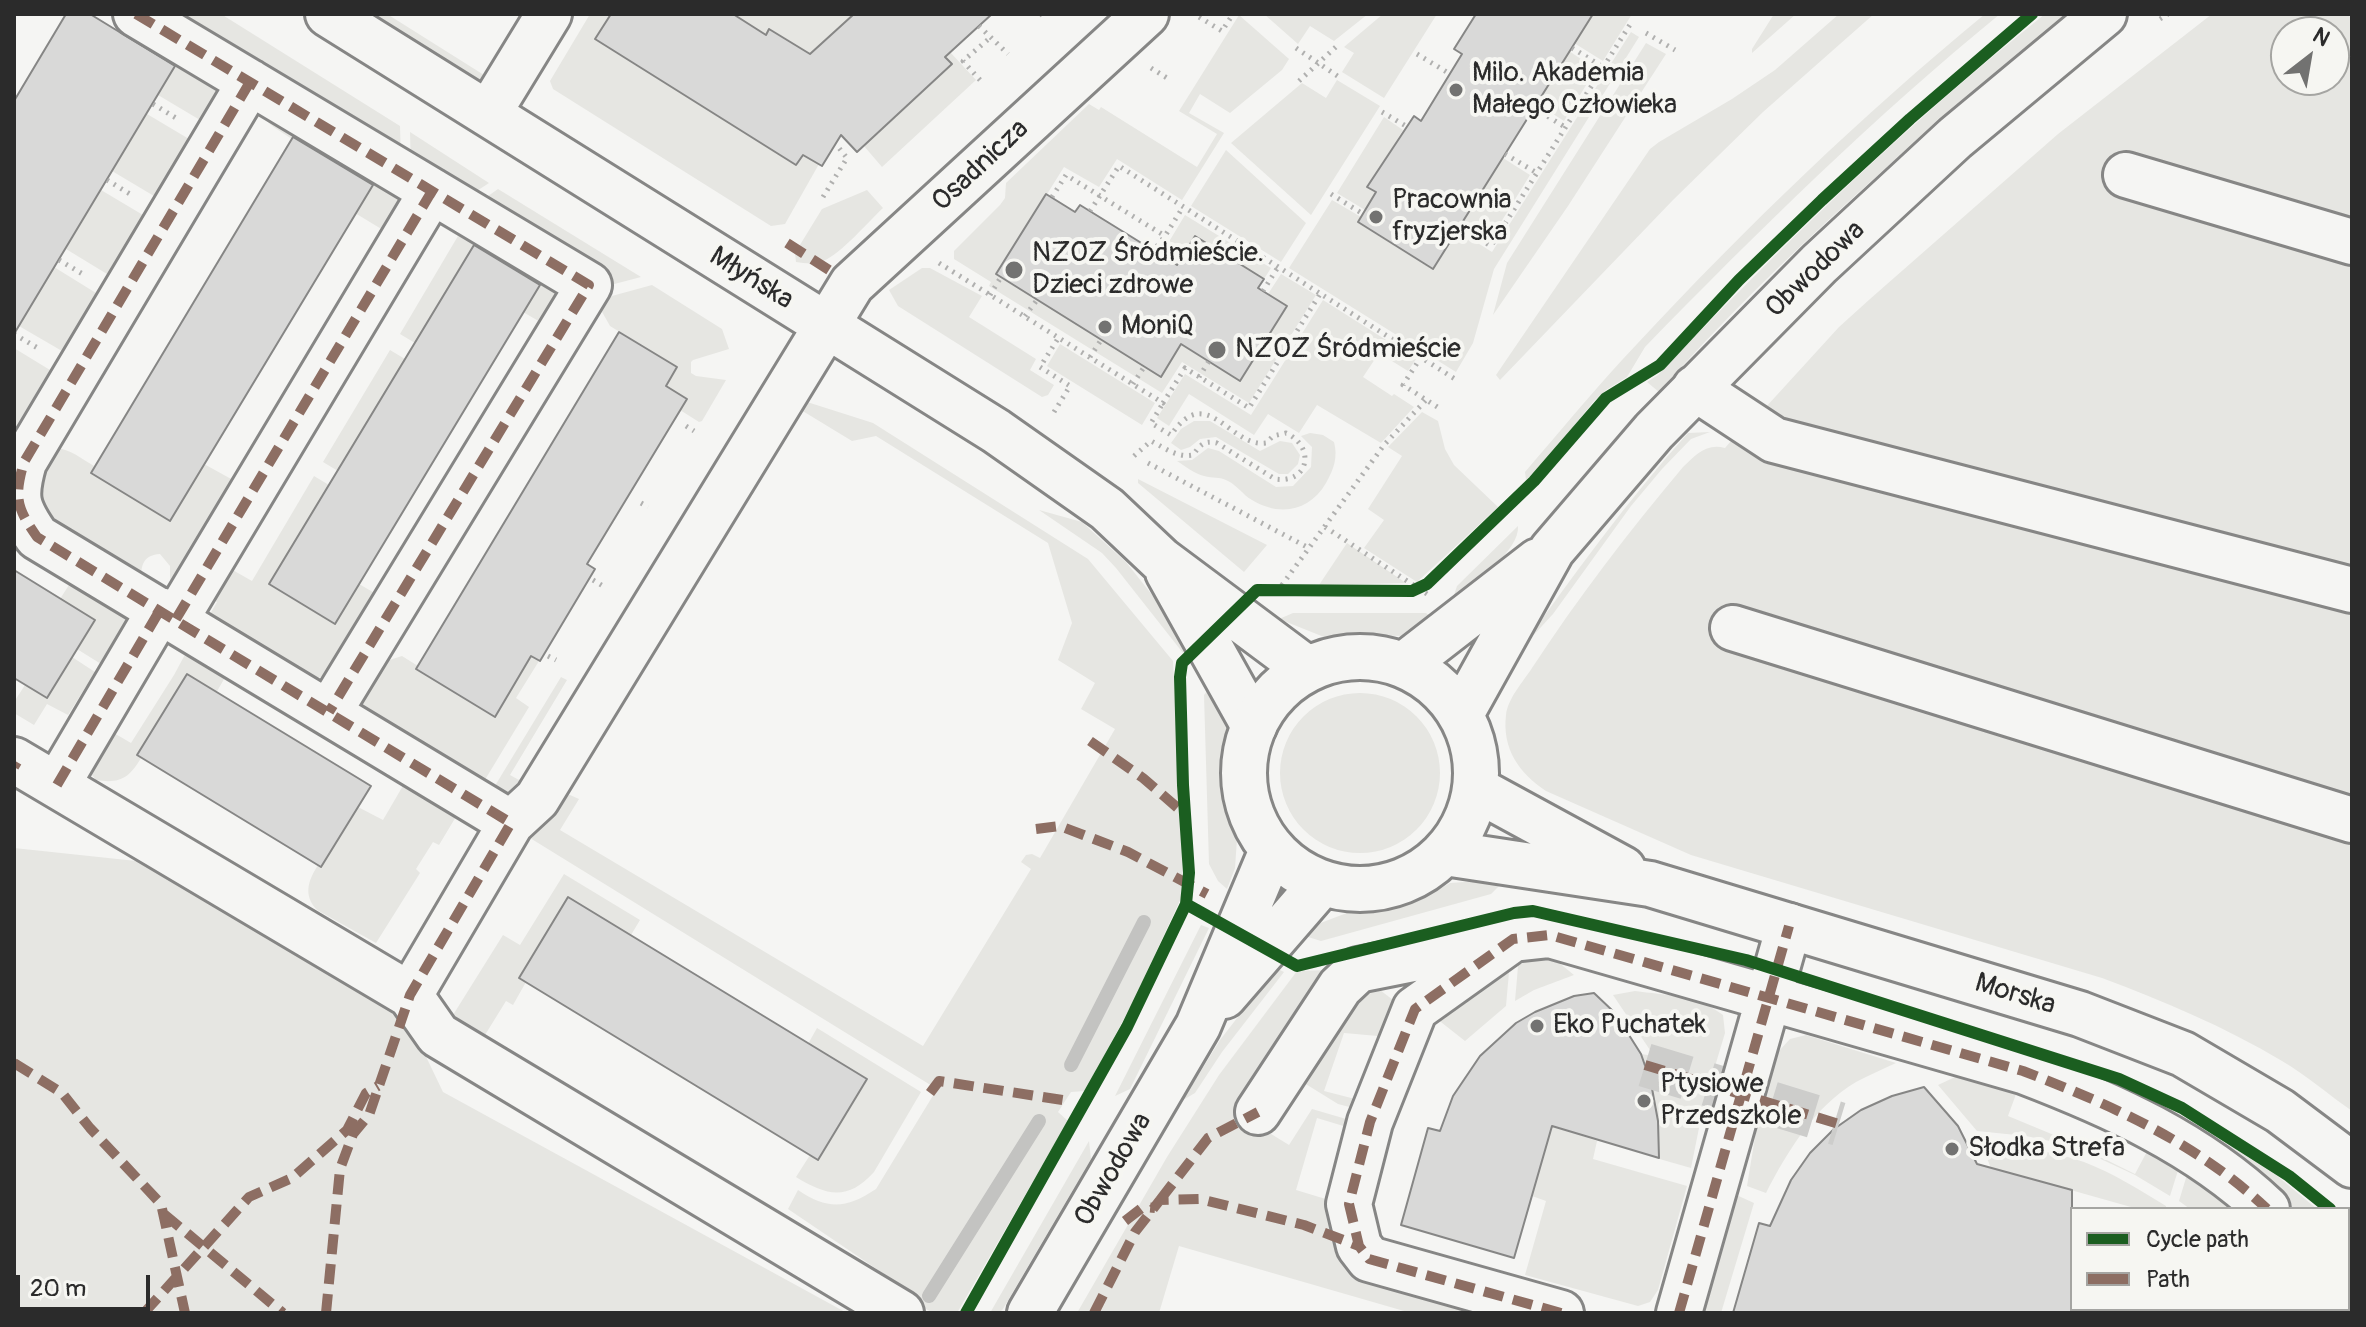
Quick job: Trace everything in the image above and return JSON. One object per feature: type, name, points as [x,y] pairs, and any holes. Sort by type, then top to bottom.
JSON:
[{"type":"street","points":[[136,14],[589,285],[329,712]]},
{"type":"street","name":"Młyńska","points":[[328,14],[1009,439],[1107,509],[1161,560],[1307,669]]},
{"type":"street","points":[[488,114],[549,14]]},
{"type":"street","name":"Osadnicza","points":[[410,995],[511,823],[537,799],[852,284],[1146,14]]},
{"type":"street","name":"Obwodowa","points":[[1404,665],[1552,550],[1654,431],[1819,264],[1944,149],[2104,14]]},
{"type":"street","points":[[250,82],[24,462],[17,488],[22,516],[37,537],[511,823]]},
{"type":"street","points":[[2126,175],[2352,242]]},
{"type":"street","points":[[57,785],[168,615],[432,191]]},
{"type":"street","points":[[1695,388],[1774,440],[2352,590]]},
{"type":"street","name":"Obwodowa","points":[[1461,714],[1552,550]]},
{"type":"street","name":"Młyńska","points":[[1161,560],[1254,726]]},
{"type":"street","points":[[1733,628],[2352,820]]},
{"type":"street","points":[[1356,656],[1404,665],[1437,685],[1461,714],[1471,738],[1477,763],[1476,789],[1465,824],[1445,853],[1409,879],[1366,889],[1322,883],[1295,870],[1272,850],[1250,812],[1244,769],[1254,726],[1276,693],[1307,669],[1356,656]]},
{"type":"street","points":[[14,760],[410,995],[438,1035],[901,1313]]},
{"type":"street","name":"Morska","points":[[1476,789],[1650,884]]},
{"type":"street","name":"Obwodowa","points":[[1030,1313],[1198,1026],[1272,850]]},
{"type":"street","name":"Morska","points":[[1445,853],[1650,884],[2080,1014],[2183,1054],[2280,1111],[2352,1165]]},
{"type":"street","name":"Obwodowa","points":[[1198,1026],[1322,883]]},
{"type":"street","points":[[1679,1313],[1789,926]]},
{"type":"street","points":[[1258,1112],[1340,987],[1358,970],[1513,939],[1550,935],[2023,1071],[2094,1098],[2151,1126],[2249,1192],[2265,1207]]},
{"type":"street","points":[[1513,939],[1415,1009],[1370,1122],[1349,1204],[1359,1246],[1369,1259],[1561,1313]]},
{"type":"path","points":[[1199,17],[1222,31],[1233,14]]},
{"type":"path","points":[[2160,19],[2168,14]]},
{"type":"path","points":[[1459,227],[1491,246],[1631,23]]},
{"type":"path","points":[[979,26],[1008,54]]},
{"type":"path","points":[[1646,33],[1675,50]]},
{"type":"path","points":[[980,80],[963,61],[991,37]]},
{"type":"path","points":[[1299,81],[1339,44]]},
{"type":"path","points":[[1296,48],[1339,77]]},
{"type":"path","points":[[1572,48],[1603,67]]},
{"type":"path","points":[[1417,54],[1450,74]]},
{"type":"path","points":[[1160,74],[1167,78]]},
{"type":"path","points":[[1534,108],[1565,127]]},
{"type":"path","points":[[1382,112],[1406,126]]},
{"type":"path","points":[[823,197],[847,158],[839,148]]},
{"type":"path","points":[[1505,154],[1537,173]]},
{"type":"path","points":[[1090,211],[1119,166],[1455,379]]},
{"type":"path","points":[[1052,197],[1066,175],[1164,238]]},
{"type":"path","points":[[1331,194],[1363,214]]},
{"type":"path","points":[[1149,261],[1183,207]]},
{"type":"path","points":[[939,262],[1163,403]]},
{"type":"path","points":[[1263,291],[1278,267]]},
{"type":"path","points":[[990,295],[1001,277]]},
{"type":"path","points":[[1134,456],[1151,441],[1186,457],[1193,455],[1201,444],[1208,441],[1217,443],[1275,479],[1295,477],[1306,457],[1300,441],[1286,433],[1273,436],[1266,443],[1256,444],[1210,416],[1194,415],[1181,420],[1171,435],[1151,423],[1185,368],[1249,408],[1320,294]]},
{"type":"path","points":[[1025,316],[1037,300]]},
{"type":"path","points":[[1054,412],[1070,386],[1040,367],[1059,337]]},
{"type":"path","points":[[1090,357],[1101,340]]},
{"type":"path","points":[[1421,357],[1403,385],[1442,410]]},
{"type":"path","points":[[1199,377],[1209,361]]},
{"type":"path","points":[[1133,384],[1144,367]]},
{"type":"path","points":[[1282,597],[1282,585],[1324,526],[1384,445],[1426,400]]},
{"type":"path","points":[[686,426],[694,431]]},
{"type":"path","points":[[1148,463],[1309,548]]},
{"type":"path","points":[[641,503],[648,507]]},
{"type":"path","points":[[1324,526],[1423,586],[1434,599]]},
{"type":"path","points":[[593,580],[603,586]]},
{"type":"path","points":[[1398,591],[1412,591],[1423,586]]},
{"type":"path","points":[[1233,613],[1257,590],[1282,597],[1296,591]]},
{"type":"path","points":[[548,656],[556,660]]},
{"type":"shaded area","points":[[157,14],[221,14],[400,126],[401,161]]},
{"type":"shaded area","points":[[371,14],[387,14],[484,75],[502,46],[508,50],[482,84]]},
{"type":"shaded area","points":[[590,14],[611,14],[596,38],[796,164],[803,155],[819,164],[785,224],[771,226],[553,89],[550,81]]},
{"type":"shaded area","points":[[733,14],[854,14],[813,51],[814,65],[804,50],[770,29],[766,35]]},
{"type":"shaded area","points":[[1264,14],[1368,14],[1334,41],[1310,26],[1298,44]]},
{"type":"shaded area","points":[[1383,14],[1437,14],[1384,98],[1342,72],[1354,53],[1344,47]]},
{"type":"shaded area","points":[[1593,14],[1632,14],[1603,61],[1574,43]]},
{"type":"shaded area","points":[[1774,14],[1796,14],[1752,53],[1752,49]]},
{"type":"shaded area","points":[[1839,14],[1874,14],[1763,112],[1673,200],[1500,380],[1496,375],[1650,149],[1775,70]]},
{"type":"shaded area","points":[[1985,14],[2000,14],[1907,93],[1774,217],[1645,347],[1627,377],[1594,401],[1526,480],[1525,472],[1594,391],[1720,257],[1849,132]]},
{"type":"shaded area","points":[[2045,14],[2066,14],[1907,149],[1804,243],[1659,392],[1647,382],[1658,375],[1798,233],[1894,143]]},
{"type":"shaded area","points":[[2212,14],[2349,16],[2270,16],[2270,96],[2350,96],[2352,17],[2352,1111],[2282,1061],[2171,1005],[2102,978],[1691,855],[1546,791],[1514,759],[1505,727],[1510,702],[1604,565],[1683,467],[1707,449],[1725,448],[1731,441],[1734,442],[1839,327],[2058,134]]},
{"type":"shaded area","points":[[1239,15],[1289,59],[1282,70],[1230,113],[1200,94],[1189,113],[1224,133],[1182,200],[1117,159],[1099,187],[1064,167],[997,274],[1161,377],[1181,344],[1240,381],[1287,306],[1268,294],[1281,274],[1316,295],[1249,403],[1182,362],[1162,393],[989,286],[991,282],[954,259],[954,251],[1005,198],[1006,183],[1089,104],[1099,110],[1101,107],[1197,167],[1217,134],[1179,111]]},
{"type":"shaded area","points":[[1631,32],[1639,37],[1494,269],[1473,343],[1456,372],[1289,268],[1332,200],[1361,217],[1358,223],[1432,269],[1457,230],[1492,252]]},
{"type":"shaded area","points":[[153,37],[217,85],[216,94],[200,120],[158,95],[175,65],[134,40]]},
{"type":"shaded area","points":[[1646,43],[1666,54],[1493,315],[1507,263]]},
{"type":"shaded area","points":[[1569,51],[1596,69],[1564,121],[1536,103]]},
{"type":"shaded area","points":[[950,52],[976,80],[882,167],[864,146],[952,65],[945,57]]},
{"type":"shaded area","points":[[1337,80],[1380,106],[1311,215],[1231,143],[1302,83],[1326,98]]},
{"type":"shaded area","points":[[256,104],[402,197],[383,230],[355,213],[373,184],[294,136],[292,139],[266,120]]},
{"type":"shaded area","points":[[147,114],[189,139],[154,196],[112,171]]},
{"type":"shaded area","points":[[1384,117],[1403,130],[1368,187],[1376,192],[1365,210],[1337,193]]},
{"type":"shaded area","points":[[410,132],[489,183],[463,200],[411,168]]},
{"type":"shaded area","points":[[1226,150],[1306,223],[1281,262],[1191,206]]},
{"type":"shaded area","points":[[1503,158],[1530,175],[1490,240],[1462,223]]},
{"type":"shaded area","points":[[498,189],[641,277],[603,287],[474,206]]},
{"type":"shaded area","points":[[101,190],[143,215],[107,274],[66,249]]},
{"type":"shaded area","points":[[867,190],[883,208],[830,257],[816,263],[796,262],[795,253],[822,209]]},
{"type":"shaded area","points":[[1185,215],[1271,268],[1264,279],[1195,236],[1171,275],[1155,265]]},
{"type":"shaded area","points":[[438,216],[558,287],[559,294],[542,323],[523,312],[540,283],[475,244],[415,343],[400,334],[458,236],[429,219]]},
{"type":"shaded area","points":[[54,267],[96,293],[62,351],[19,326]]},
{"type":"shaded area","points":[[922,268],[930,268],[982,296],[969,317],[1036,359],[1030,370],[1054,385],[1048,395],[1042,397],[898,306],[889,290]]},
{"type":"shaded area","points":[[652,285],[722,329],[729,349],[691,362],[691,373],[696,376],[726,380],[702,421],[680,410],[686,398],[666,386],[677,367],[610,326],[601,310],[601,299]]},
{"type":"shaded area","points":[[1323,300],[1416,359],[1408,371],[1379,353],[1363,377],[1414,407],[1381,443],[1317,405],[1299,433],[1268,414],[1254,435],[1189,394],[1169,426],[1157,418],[1185,374],[1251,415]]},
{"type":"shaded area","points":[[1060,344],[1155,403],[1142,425],[1047,366]]},
{"type":"shaded area","points":[[14,348],[50,370],[14,430]]},
{"type":"shaded area","points":[[390,350],[405,359],[338,471],[323,462]]},
{"type":"shaded area","points":[[804,401],[873,423],[1088,559],[1173,661],[1182,831],[1182,896],[1132,1004],[1085,1091],[1071,1092],[1058,1112],[1068,1121],[957,1313],[933,1313],[910,1300],[884,1274],[788,1209],[798,1190],[819,1201],[837,1204],[855,1200],[876,1189],[937,1089],[530,838],[564,796],[579,799],[560,830],[923,1046],[1031,869],[1021,862],[1026,855],[1040,858],[1115,729],[1081,709],[1095,683],[1058,660],[1072,623],[1048,543],[876,436],[852,441],[801,410],[799,406]]},
{"type":"shaded area","points":[[1422,412],[1438,421],[1445,449],[1454,465],[1498,507],[1417,582],[1364,548],[1384,520],[1368,509],[1402,456],[1388,447]]},
{"type":"shaded area","points":[[1194,421],[1210,421],[1260,451],[1280,441],[1292,443],[1300,455],[1298,464],[1288,474],[1279,474],[1216,437],[1200,439],[1181,450],[1171,443],[1181,429]]},
{"type":"shaded area","points":[[1710,432],[1691,439],[1662,469],[1631,506],[1553,614],[1519,651],[1600,540],[1665,459],[1688,433]]},
{"type":"shaded area","points":[[1310,433],[1323,435],[1334,442],[1334,463],[1329,478],[1312,500],[1294,508],[1263,505],[1228,481],[1201,475],[1177,461],[1192,460],[1208,448],[1219,451],[1276,487],[1293,486],[1311,467],[1312,447],[1301,436]]},
{"type":"shaded area","points":[[53,448],[64,449],[80,457],[94,466],[91,473],[170,521],[204,464],[233,480],[173,578],[170,581],[170,566],[160,554],[144,561],[141,579],[49,523],[37,507],[33,470]]},
{"type":"shaded area","points":[[314,476],[329,485],[269,585],[335,624],[359,584],[378,595],[326,675],[315,679],[206,621],[217,602],[204,594],[222,564],[252,581]]},
{"type":"shaded area","points":[[1138,479],[1267,545],[1244,572],[1138,483]]},
{"type":"shaded area","points":[[1039,510],[1082,522],[1126,562],[1191,644],[1183,653],[1102,553]]},
{"type":"shaded area","points":[[1518,526],[1517,535],[1504,556],[1457,601],[1453,598],[1457,586]]},
{"type":"shaded area","points":[[1347,543],[1406,583],[1319,585]]},
{"type":"shaded area","points":[[79,583],[123,611],[127,618],[101,664],[77,649],[94,619],[60,599],[69,585]]},
{"type":"shaded area","points":[[1293,613],[1426,613],[1434,619],[1402,636],[1324,637],[1279,619]]},
{"type":"shaded area","points":[[188,649],[227,674],[216,693],[187,674],[137,755],[141,758],[132,770],[118,780],[96,780],[92,775],[90,757],[107,729],[131,743]]},
{"type":"shaded area","points":[[402,656],[418,666],[417,669],[495,717],[531,656],[539,661],[516,698],[529,707],[480,788],[359,707],[358,697],[374,665]]},
{"type":"shaded area","points":[[72,657],[95,672],[68,715],[47,704],[34,725],[14,713],[14,702],[25,685],[47,698]]},
{"type":"shaded area","points":[[561,677],[567,680],[510,775],[528,785],[513,797],[490,794]]},
{"type":"shaded area","points":[[1215,681],[1227,716],[1221,775],[1225,807],[1237,839],[1235,868],[1227,889],[1218,881],[1209,864],[1204,695]]},
{"type":"shaded area","points":[[1360,693],[1391,699],[1417,716],[1434,742],[1440,773],[1434,804],[1417,830],[1391,847],[1360,853],[1329,847],[1303,830],[1286,804],[1280,773],[1286,742],[1303,716],[1329,699]]},
{"type":"shaded area","points":[[404,784],[457,815],[439,845],[433,842],[416,869],[420,873],[376,943],[317,910],[308,888],[318,865],[321,867],[358,807],[383,820]]},
{"type":"shaded area","points":[[14,848],[155,863],[406,1015],[443,1092],[847,1313],[14,1313]]},
{"type":"shaded area","points":[[564,874],[640,920],[631,935],[568,897],[519,977],[526,982],[513,1005],[506,1001],[483,1036],[453,1015],[503,935],[520,945]]},
{"type":"shaded area","points":[[1493,880],[1500,885],[1491,894],[1321,941],[1305,936],[1318,924],[1352,911],[1399,908],[1450,883]]},
{"type":"shaded area","points":[[1201,925],[1209,928],[1130,1089],[1115,1096]]},
{"type":"shaded area","points":[[1547,953],[1574,975],[1534,990],[1515,1001],[1519,955]]},
{"type":"shaded area","points":[[1510,961],[1506,1006],[1465,1041],[1432,1015]]},
{"type":"shaded area","points":[[1276,968],[1284,972],[1222,1052],[1195,1093],[1183,1100],[1220,1040]]},
{"type":"shaded area","points":[[1330,970],[1263,1129],[1289,1145],[1312,1109],[1353,1121],[1350,1128],[1317,1118],[1296,1190],[1329,1200],[1331,1235],[1341,1253],[1510,1313],[1411,1313],[1179,1246],[1159,1313],[1077,1313],[1167,1157],[1219,1075],[1297,971]]},
{"type":"shaded area","points":[[1786,980],[1883,1007],[2117,1085],[2182,1116],[2276,1175],[2315,1207],[2276,1207]]},
{"type":"shaded area","points":[[1362,982],[1380,990],[1397,1003],[1378,1036],[1344,1033],[1324,1091],[1359,1100],[1357,1109],[1338,1104],[1296,1078]]},
{"type":"shaded area","points":[[1635,991],[1693,1000],[1723,1015],[1725,1033],[1704,1103],[1691,1168],[1656,1158],[1657,1118],[1641,1054],[1654,1056],[1613,995]]},
{"type":"shaded area","points":[[817,1028],[921,1092],[874,1172],[855,1188],[846,1191],[827,1191],[796,1177],[810,1155],[819,1160],[867,1080],[808,1044]]},
{"type":"shaded area","points":[[1806,1035],[1896,1063],[1841,1092],[1815,1117],[1793,1146],[1766,1193],[1747,1186],[1757,1125],[1777,1053],[1790,1039]]},
{"type":"shaded area","points":[[1968,1071],[2019,1086],[2008,1116],[2135,1174],[2151,1144],[2181,1161],[2170,1196],[2135,1175],[2073,1146],[2026,1136],[1977,1131],[1938,1085]]},
{"type":"shaded area","points":[[1543,1114],[1582,1125],[1580,1135],[1597,1141],[1593,1159],[1687,1186],[1658,1290],[1650,1302],[1638,1306],[1525,1275],[1546,1201],[1532,1196],[1542,1161]]},
{"type":"shaded area","points":[[1089,1141],[1091,1159],[1003,1309],[999,1313],[990,1313]]},
{"type":"shaded area","points":[[1981,1143],[2046,1152],[2084,1162],[2126,1182],[2166,1207],[2131,1207],[2014,1174],[1998,1186]]},
{"type":"shaded area","points":[[2189,1168],[2240,1207],[2187,1207],[2179,1201]]},
{"type":"shaded area","points":[[1732,1193],[1754,1203],[1721,1313],[1695,1313]]},
{"type":"building","points":[[66,14],[90,14],[175,66],[14,334],[14,101]]},
{"type":"building","points":[[611,14],[733,14],[766,35],[769,29],[810,54],[854,14],[992,14],[945,57],[952,64],[857,152],[841,135],[822,166],[803,155],[796,165],[595,39]]},
{"type":"building","points":[[1476,14],[1593,14],[1433,269],[1358,222],[1376,192],[1367,187],[1414,116],[1421,121],[1462,54],[1454,49]]},
{"type":"building","points":[[293,137],[373,185],[170,521],[91,473]]},
{"type":"building","points":[[1046,194],[1075,212],[1080,205],[1177,265],[1195,236],[1264,279],[1258,288],[1287,306],[1240,381],[1181,344],[1161,377],[996,274]]},
{"type":"building","points":[[474,245],[540,285],[335,624],[269,584]]},
{"type":"building","points":[[619,332],[677,367],[666,386],[687,399],[587,564],[595,569],[540,661],[531,656],[495,717],[416,669]]},
{"type":"building","points":[[14,570],[95,620],[47,698],[14,678]]},
{"type":"building","points":[[187,674],[371,786],[321,867],[137,755]]},
{"type":"building","points":[[568,897],[867,1079],[818,1160],[519,978]]},
{"type":"building","points":[[1594,993],[1615,1013],[1641,1054],[1651,1083],[1658,1121],[1659,1158],[1552,1126],[1514,1258],[1401,1225],[1428,1128],[1440,1131],[1453,1096],[1480,1056],[1516,1023],[1535,1012],[1574,996]]},
{"type":"building","points":[[1924,1087],[1958,1126],[1977,1164],[2072,1190],[2072,1313],[1733,1313],[1759,1223],[1770,1226],[1791,1180],[1810,1153],[1834,1129],[1861,1110],[1892,1096]]},
{"type":"waterway","points":[[1071,1065],[1144,922]]},
{"type":"waterway","points":[[929,1296],[1039,1121]]},
{"type":"tunnel","points":[[1645,1065],[1839,1124]]},
{"type":"marked path","points":[[136,14],[589,285],[329,712]]},
{"type":"marked path","points":[[250,82],[24,462],[18,493],[21,509],[37,537],[511,823],[410,995],[369,1115],[353,1134],[340,1169],[326,1313]]},
{"type":"marked path","points":[[176,619],[432,191]]},
{"type":"marked path","points":[[787,243],[829,270]]},
{"type":"marked path","points":[[57,785],[160,610]]},
{"type":"marked path","points":[[1090,741],[1143,778],[1187,816]]},
{"type":"marked path","points":[[14,767],[17,762]]},
{"type":"marked path","points":[[1036,829],[1060,826],[1128,852],[1207,894]]},
{"type":"marked path","points":[[1679,1313],[1789,926]]},
{"type":"marked path","points":[[1561,1313],[1369,1259],[1359,1246],[1349,1204],[1370,1122],[1415,1009],[1513,939],[1550,935],[2023,1071],[2121,1112],[2183,1145],[2212,1164],[2265,1207]]},
{"type":"marked path","points":[[14,1063],[62,1093],[90,1128],[161,1204],[185,1313]]},
{"type":"marked path","points":[[1645,1065],[1839,1124]]},
{"type":"marked path","points":[[930,1093],[939,1081],[1069,1101]]},
{"type":"marked path","points":[[144,1313],[249,1197],[292,1178],[347,1130],[366,1093],[378,1086]]},
{"type":"marked path","points":[[1160,1200],[1208,1138],[1258,1112]]},
{"type":"marked path","points":[[1094,1313],[1135,1232],[1160,1200],[1200,1199],[1304,1225],[1359,1246]]},
{"type":"marked path","points":[[1125,1221],[1143,1207],[1155,1208]]},
{"type":"marked path","points":[[164,1214],[283,1313]]},
{"type":"cycle path","points":[[966,1313],[1127,1027],[1186,904],[1189,873],[1183,785],[1182,663],[1257,590],[1412,591],[1427,584],[1534,481],[1606,398],[1660,365],[1739,280],[1822,200],[2032,14]]},
{"type":"cycle path","points":[[1186,904],[1297,966],[1533,911],[1746,960],[2119,1079],[2182,1108],[2289,1176],[2328,1207]]},
{"type":"place","name":"Milo. Akademia Małego Człowieka","points":[[1456,90]]},
{"type":"place","name":"Pracownia fryzjerska","points":[[1376,217]]},
{"type":"place","name":"NZOZ Śródmieście. Dzieci zdrowe","points":[[1014,270]]},
{"type":"place","name":"MoniQ","points":[[1105,327]]},
{"type":"place","name":"NZOZ Śródmieście","points":[[1217,350]]},
{"type":"place","name":"Eko Puchatek","points":[[1537,1026]]},
{"type":"place","name":"Ptysiowe Przedszkole","points":[[1644,1101]]},
{"type":"place","name":"Słodka Strefa","points":[[1952,1149]]}]
